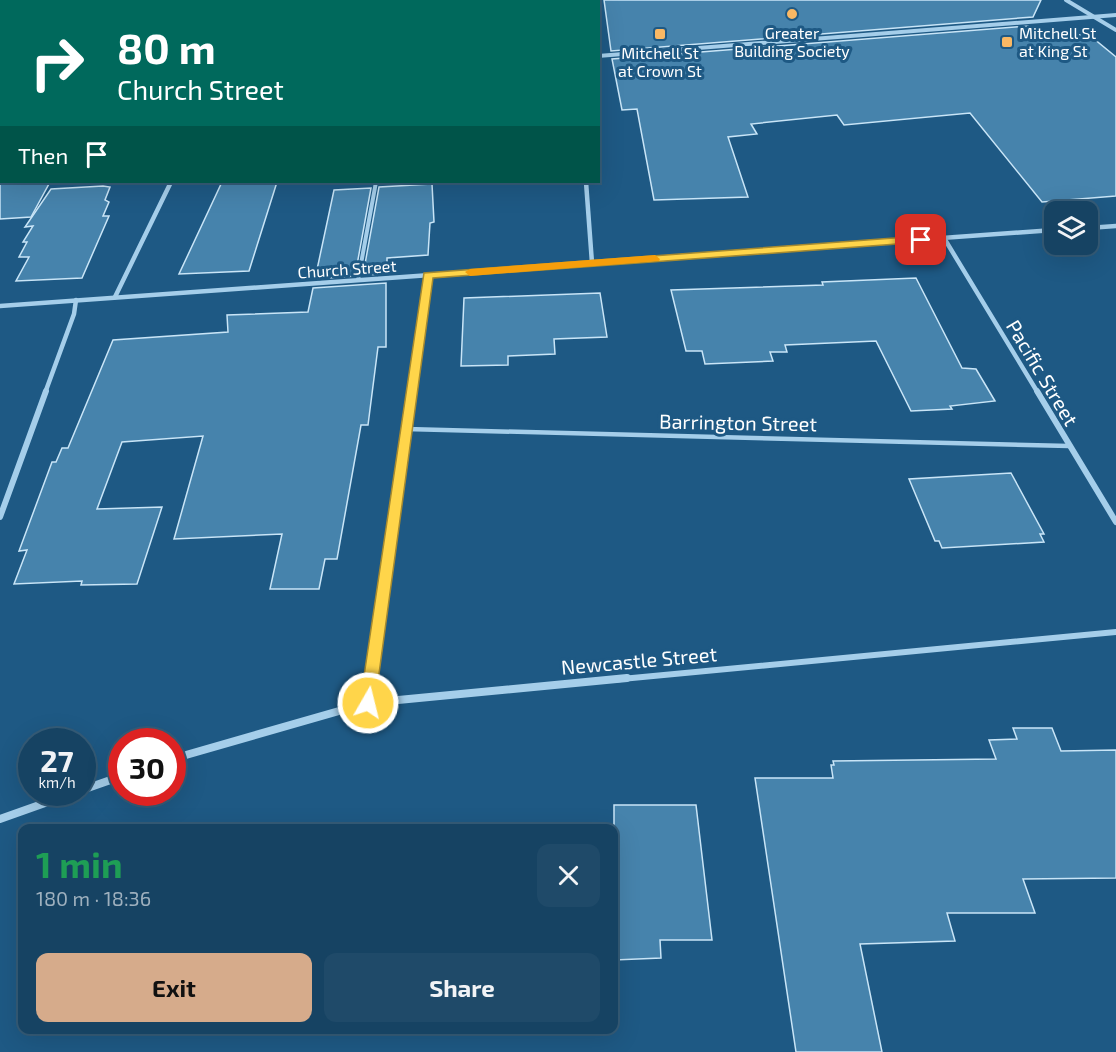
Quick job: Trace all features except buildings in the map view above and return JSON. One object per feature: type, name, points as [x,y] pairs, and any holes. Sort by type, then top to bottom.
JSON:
[{"type":"street","points":[[1066,0],[1116,30]]},
{"type":"street","points":[[600,56],[1116,15]]},
{"type":"street","points":[[115,297],[171,183]]},
{"type":"street","points":[[586,183],[592,263]]},
{"type":"street","points":[[1098,228],[1115,227]]},
{"type":"street","name":"Church Street","points":[[0,306],[1044,231]]},
{"type":"street","name":"Pacific Street","points":[[944,238],[1116,522]]},
{"type":"street","points":[[368,703],[428,275]]},
{"type":"street","points":[[0,517],[74,314],[76,300]]},
{"type":"street","name":"Newcastle Street","points":[[186,755],[368,703],[1116,632]]},
{"type":"street","points":[[0,819],[37,806]]},
{"type":"lane","points":[[358,280],[376,183]]},
{"type":"lane","name":"Barrington Street","points":[[406,429],[1069,446]]},
{"type":"slow traffic","points":[[470,272],[655,259]]},
{"type":"place","name":"Greater Building Society","points":[[792,14]]},
{"type":"place","name":"Mitchell St at Crown St","points":[[660,34]]},
{"type":"place","name":"Mitchell St at King St","points":[[1007,42]]},
{"type":"route","points":[[368,703],[428,275],[921,240]]}]
